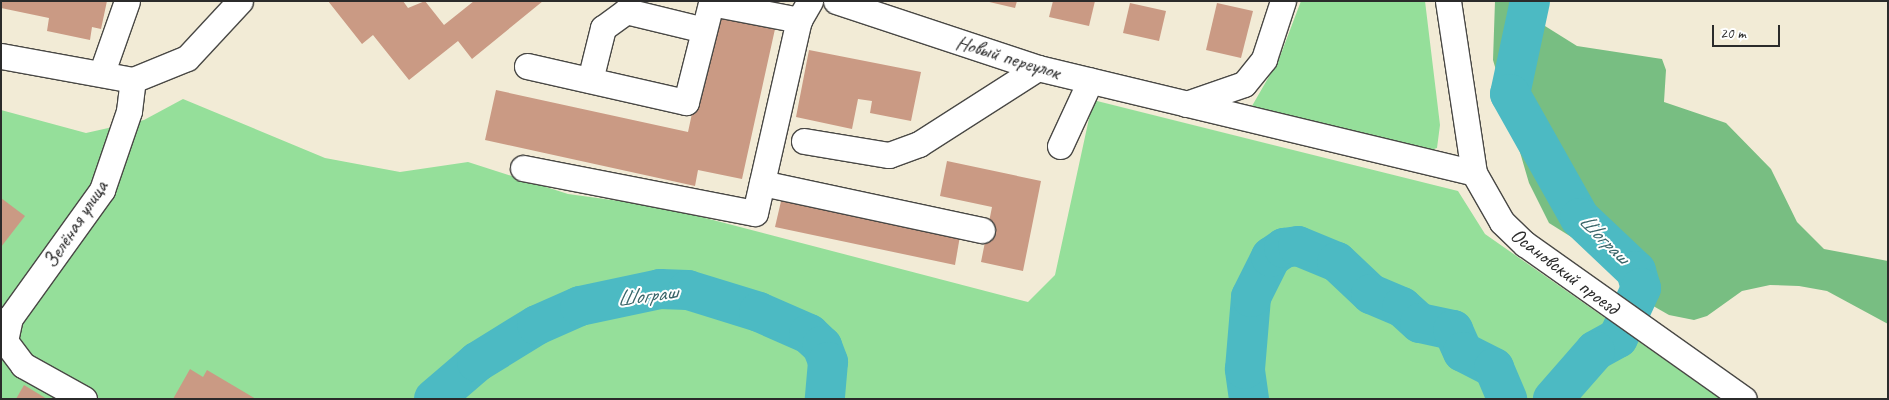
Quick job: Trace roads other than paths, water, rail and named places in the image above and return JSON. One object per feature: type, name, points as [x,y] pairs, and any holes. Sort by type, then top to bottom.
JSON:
[{"type":"street","points":[[102,72],[127,1]]},
{"type":"street","points":[[1,56],[102,72],[133,80],[187,58],[240,1]]},
{"type":"street","name":"Новый переулок","points":[[836,1],[1038,68],[1474,174]]},
{"type":"street","points":[[1184,105],[1244,84],[1264,58],[1283,1]]},
{"type":"street","name":"Осановский проезд","points":[[1448,1],[1474,174],[1502,222],[1602,300],[1744,399]]},
{"type":"street","points":[[523,168],[755,213],[805,11],[711,3],[686,102],[527,66]]},
{"type":"street","points":[[590,80],[603,28],[626,11],[704,30]]},
{"type":"street","points":[[804,141],[889,155],[918,144],[1038,68]]},
{"type":"street","name":"Зелёная улица","points":[[84,399],[23,365],[5,342],[10,318],[102,190],[129,111],[133,80]]},
{"type":"street","points":[[1060,146],[1090,81]]},
{"type":"street","points":[[762,182],[982,230]]},
{"type":"waterway","name":"Шограш","points":[[1530,1],[1510,94],[1580,218],[1636,271],[1641,288],[1618,338],[1595,351],[1553,399]]},
{"type":"waterway","name":"Шограш","points":[[1249,399],[1245,369],[1251,297],[1271,257],[1284,248],[1298,246],[1337,262],[1371,294],[1402,307],[1420,323],[1453,330],[1463,352],[1494,368],[1507,399]]},
{"type":"waterway","name":"Шограш","points":[[434,399],[477,362],[537,325],[580,306],[660,289],[688,290],[759,312],[809,334],[822,346],[828,362],[825,399]]}]
